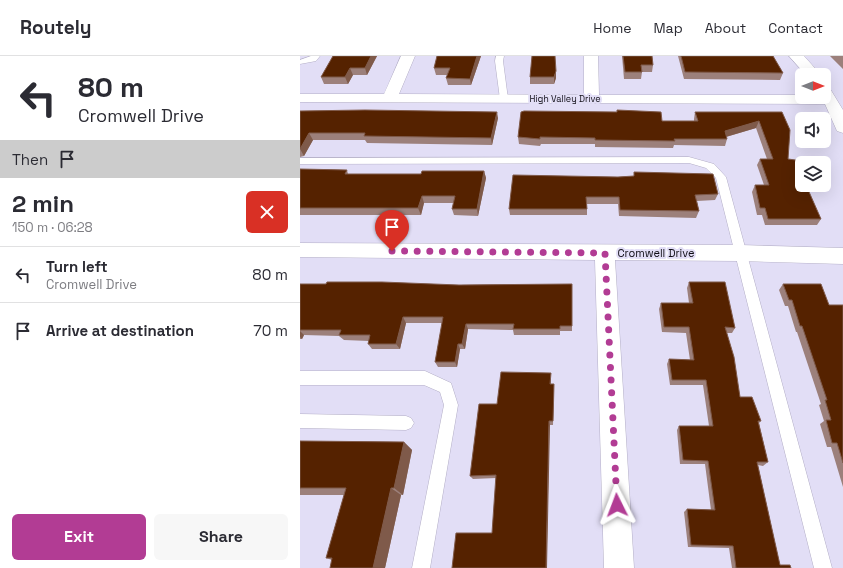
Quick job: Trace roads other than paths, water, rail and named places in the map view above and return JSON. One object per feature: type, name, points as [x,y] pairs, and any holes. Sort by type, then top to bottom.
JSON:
[{"type":"street","points":[[390,98],[408,56]]},
{"type":"street","points":[[590,56],[592,99]]},
{"type":"street","points":[[796,56],[807,68]]},
{"type":"street","name":"High Valley Drive","points":[[300,98],[592,99],[795,96]]},
{"type":"street","points":[[831,102],[840,118],[843,128]]},
{"type":"street","name":"Cromwell Drive","points":[[300,250],[740,253],[843,256]]},
{"type":"street","points":[[605,253],[620,568]]},
{"type":"lane","points":[[300,62],[313,59],[316,56]]},
{"type":"lane","points":[[500,56],[499,61],[504,99]]},
{"type":"lane","points":[[300,160],[689,160],[710,166],[721,177],[823,568]]},
{"type":"lane","points":[[300,378],[425,378],[446,388],[451,405],[421,568]]},
{"type":"lane","points":[[300,421],[406,423]]}]
